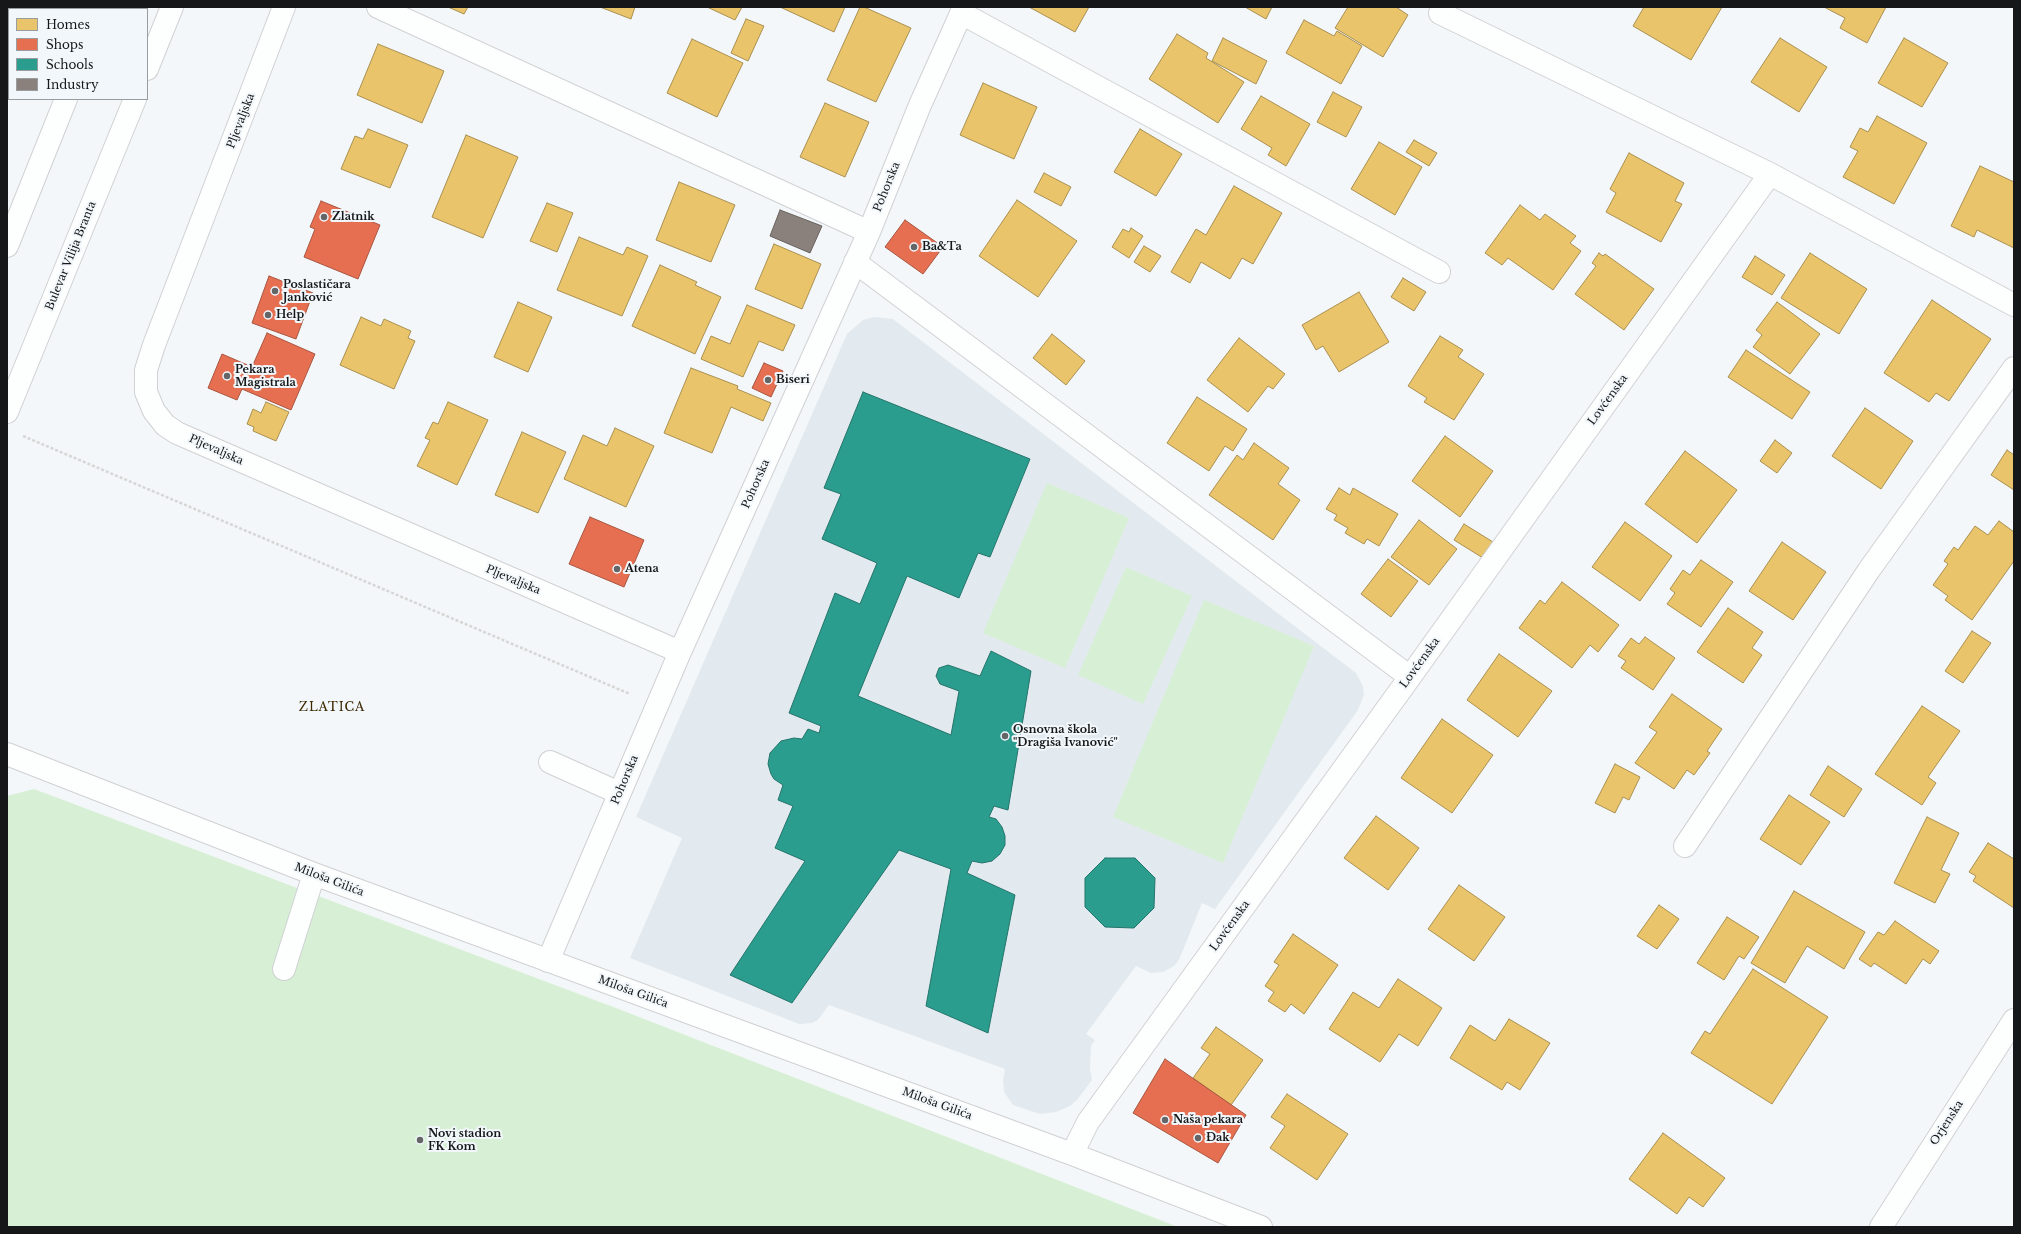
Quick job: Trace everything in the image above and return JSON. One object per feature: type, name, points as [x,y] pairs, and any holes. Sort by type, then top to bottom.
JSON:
[{"type":"street","points":[[148,66],[172,7]]},
{"type":"street","name":"Pljevaljska","points":[[284,7],[154,345],[146,370],[146,392],[154,411],[166,425],[177,433],[680,652]]},
{"type":"street","points":[[378,7],[868,232]]},
{"type":"street","points":[[963,10],[1439,272]]},
{"type":"street","name":"Pohorska","points":[[548,961],[680,652],[855,262],[920,105],[963,10]]},
{"type":"street","points":[[1440,13],[1770,174],[2014,305]]},
{"type":"street","points":[[7,246],[66,100]]},
{"type":"street","name":"Bulevar Vilija Branta","points":[[7,412],[135,100]]},
{"type":"street","name":"Lovćenska","points":[[1072,1154],[1088,1122],[1410,677],[1770,174]]},
{"type":"street","points":[[855,262],[1410,677]]},
{"type":"street","points":[[1684,846],[1869,570],[2014,368]]},
{"type":"street","name":"Miloša Gilića","points":[[7,754],[314,874],[1072,1154],[1261,1227]]},
{"type":"street","points":[[550,762],[619,794]]},
{"type":"street","points":[[284,969],[314,874]]},
{"type":"street","name":"Orjenska","points":[[1881,1227],[2014,1020]]},
{"type":"path","points":[[22,435],[634,696]]},
{"type":"shaded area","name":"Osnovna škola \"Dragiša Ivanović\"","points":[[874,317],[893,319],[1356,673],[1363,686],[1364,695],[1358,710],[1215,909],[1202,903],[1179,960],[1174,966],[1163,972],[1151,973],[1136,966],[1086,1034],[1095,1040],[1091,1046],[1090,1069],[1092,1080],[1077,1100],[1070,1106],[1056,1112],[1040,1114],[1013,1105],[1004,1092],[1003,1080],[1005,1069],[829,1005],[818,1020],[812,1023],[799,1024],[630,958],[682,838],[636,817],[847,334],[863,320]]},
{"type":"green space","points":[[1047,483],[1129,518],[1065,668],[983,633]]},
{"type":"green space","points":[[1126,567],[1192,596],[1143,704],[1078,675]]},
{"type":"green space","points":[[1204,600],[1314,646],[1223,863],[1113,817]]},
{"type":"green space","points":[[34,789],[616,1008],[1178,1227],[7,1227],[7,796]]},
{"type":"building: Homes","points":[[448,7],[468,7],[464,14]]},
{"type":"building: Homes","points":[[600,7],[635,7],[631,19]]},
{"type":"building: Homes","points":[[707,7],[742,7],[735,20]]},
{"type":"building: Homes","points":[[780,7],[845,7],[834,32]]},
{"type":"building: Homes","points":[[860,7],[864,7],[911,28],[876,102],[827,80]]},
{"type":"building: Homes","points":[[1029,7],[1089,7],[1075,32]]},
{"type":"building: Homes","points":[[1245,7],[1272,7],[1266,19]]},
{"type":"building: Homes","points":[[1348,7],[1396,7],[1408,15],[1383,57],[1335,28]]},
{"type":"building: Homes","points":[[1644,7],[1722,7],[1691,60],[1633,26]]},
{"type":"building: Homes","points":[[1824,7],[1886,7],[1867,43],[1840,28],[1845,18]]},
{"type":"building: Homes","points":[[746,19],[764,26],[748,61],[731,53]]},
{"type":"building: Homes","points":[[1304,20],[1334,36],[1337,31],[1362,46],[1341,84],[1286,53]]},
{"type":"building: Homes","points":[[1177,34],[1208,53],[1206,58],[1244,82],[1218,123],[1149,79]]},
{"type":"building: Homes","points":[[1223,38],[1267,61],[1256,84],[1212,61]]},
{"type":"building: Homes","points":[[1780,38],[1827,67],[1799,112],[1751,82]]},
{"type":"building: Homes","points":[[1904,38],[1948,63],[1922,107],[1878,83]]},
{"type":"building: Homes","points":[[692,39],[743,63],[717,117],[667,93]]},
{"type":"building: Homes","points":[[378,44],[444,71],[422,123],[357,95]]},
{"type":"building: Homes","points":[[983,83],[1037,107],[1014,159],[960,135]]},
{"type":"building: Homes","points":[[1333,92],[1362,107],[1346,137],[1317,122]]},
{"type":"building: Homes","points":[[1261,96],[1310,124],[1286,166],[1268,155],[1272,148],[1241,129]]},
{"type":"building: Homes","points":[[825,103],[869,122],[845,177],[800,157]]},
{"type":"building: Homes","points":[[1877,116],[1927,143],[1894,204],[1843,177],[1858,151],[1850,147],[1860,128],[1868,132]]},
{"type":"building: Homes","points":[[368,129],[408,145],[390,188],[341,169],[355,136],[363,139]]},
{"type":"building: Homes","points":[[1140,129],[1182,154],[1156,196],[1114,172]]},
{"type":"building: Homes","points":[[466,135],[518,157],[483,238],[432,217]]},
{"type":"building: Homes","points":[[1414,140],[1437,153],[1429,166],[1406,152]]},
{"type":"building: Homes","points":[[1379,142],[1422,167],[1395,215],[1351,189]]},
{"type":"building: Homes","points":[[1629,153],[1684,183],[1675,201],[1682,204],[1661,242],[1606,212],[1616,193],[1610,189]]},
{"type":"building: Homes","points":[[1980,166],[2014,182],[2014,248],[1977,230],[1974,237],[1951,226]]},
{"type":"building: Homes","points":[[1044,173],[1071,187],[1061,206],[1034,192]]},
{"type":"building: Homes","points":[[679,182],[735,205],[711,262],[656,240]]},
{"type":"building: Homes","points":[[1234,186],[1282,213],[1253,264],[1242,258],[1230,279],[1201,262],[1190,283],[1171,272],[1196,229],[1206,235]]},
{"type":"building: Homes","points":[[1017,200],[1077,241],[1038,297],[979,256]]},
{"type":"building: Homes","points":[[547,203],[573,213],[557,252],[530,241]]},
{"type":"building: Homes","points":[[1520,205],[1540,220],[1545,214],[1576,236],[1570,243],[1581,251],[1553,290],[1508,258],[1502,265],[1485,253]]},
{"type":"building: Homes","points":[[1131,228],[1143,236],[1129,258],[1112,247],[1123,229],[1129,232]]},
{"type":"building: Homes","points":[[579,237],[623,255],[627,247],[648,256],[622,316],[557,290]]},
{"type":"building: Homes","points":[[774,244],[821,264],[802,309],[755,289]]},
{"type":"building: Homes","points":[[1144,246],[1161,256],[1150,272],[1134,262]]},
{"type":"building: Homes","points":[[1599,253],[1603,256],[1605,254],[1654,289],[1624,330],[1575,294],[1596,266],[1592,263]]},
{"type":"building: Homes","points":[[1810,253],[1867,289],[1839,334],[1781,298]]},
{"type":"building: Homes","points":[[1755,256],[1785,275],[1772,295],[1742,277]]},
{"type":"building: Homes","points":[[660,265],[697,282],[695,285],[721,297],[695,354],[632,326]]},
{"type":"building: Homes","points":[[1403,278],[1426,292],[1414,311],[1391,297]]},
{"type":"building: Homes","points":[[1359,292],[1389,342],[1339,372],[1323,346],[1316,350],[1302,325]]},
{"type":"building: Homes","points":[[1932,300],[1991,339],[1949,401],[1936,393],[1929,402],[1884,373]]},
{"type":"building: Homes","points":[[518,302],[552,317],[528,372],[494,357]]},
{"type":"building: Homes","points":[[1777,302],[1820,334],[1790,374],[1753,347],[1762,335],[1756,330]]},
{"type":"building: Homes","points":[[747,305],[795,325],[783,351],[759,341],[743,377],[701,359],[711,336],[730,344]]},
{"type":"building: Homes","points":[[361,317],[381,326],[384,319],[411,331],[408,338],[415,341],[394,389],[340,365]]},
{"type":"building: Homes","points":[[1052,334],[1085,361],[1066,385],[1033,358]]},
{"type":"building: Homes","points":[[1440,336],[1463,350],[1458,357],[1484,374],[1454,420],[1424,402],[1427,398],[1408,386]]},
{"type":"building: Homes","points":[[1239,338],[1285,374],[1273,389],[1268,386],[1248,412],[1207,380]]},
{"type":"building: Homes","points":[[1746,350],[1810,392],[1792,419],[1728,377]]},
{"type":"building: Homes","points":[[691,368],[738,386],[737,389],[771,403],[763,421],[731,407],[712,453],[664,433]]},
{"type":"building: Homes","points":[[1197,397],[1247,429],[1233,451],[1225,446],[1209,471],[1167,443]]},
{"type":"building: Homes","points":[[266,402],[289,412],[276,441],[253,431],[254,427],[247,424],[253,409],[261,413]]},
{"type":"building: Homes","points":[[448,402],[488,420],[457,485],[417,466],[430,440],[425,438],[433,422],[438,424]]},
{"type":"building: Homes","points":[[1865,408],[1913,441],[1881,489],[1832,456]]},
{"type":"building: Homes","points":[[615,428],[654,446],[626,507],[564,479],[583,435],[607,446]]},
{"type":"building: Homes","points":[[522,432],[566,452],[538,513],[495,495]]},
{"type":"building: Homes","points":[[1445,436],[1493,471],[1460,517],[1412,481]]},
{"type":"building: Homes","points":[[1775,440],[1792,453],[1777,473],[1760,461]]},
{"type":"building: Homes","points":[[1254,443],[1289,468],[1278,484],[1300,500],[1273,540],[1209,495],[1237,455],[1243,460]]},
{"type":"building: Homes","points":[[2007,450],[2014,455],[2014,490],[1991,475]]},
{"type":"building: Homes","points":[[1685,451],[1737,490],[1697,543],[1645,504]]},
{"type":"building: Homes","points":[[1339,488],[1350,495],[1353,488],[1398,514],[1379,546],[1367,539],[1364,544],[1345,533],[1348,528],[1334,520],[1337,515],[1326,509]]},
{"type":"building: Homes","points":[[1419,520],[1457,549],[1429,585],[1391,557]]},
{"type":"building: Homes","points":[[1999,521],[2014,532],[2014,561],[1972,620],[1945,600],[1948,596],[1933,585],[1948,564],[1944,561],[1954,547],[1958,550],[1975,526],[1988,535]]},
{"type":"building: Homes","points":[[1625,522],[1672,556],[1640,601],[1592,567]]},
{"type":"building: Homes","points":[[1464,524],[1493,542],[1483,558],[1454,540]]},
{"type":"building: Homes","points":[[1782,542],[1826,572],[1793,620],[1749,591]]},
{"type":"building: Homes","points":[[1388,559],[1418,581],[1391,617],[1361,594]]},
{"type":"building: Homes","points":[[1701,560],[1733,582],[1701,627],[1667,604],[1675,593],[1670,589],[1683,570],[1690,575]]},
{"type":"building: Homes","points":[[1562,582],[1619,625],[1598,652],[1590,645],[1572,668],[1519,628],[1540,600],[1545,604]]},
{"type":"building: Homes","points":[[1728,608],[1763,632],[1752,648],[1762,655],[1743,683],[1697,652]]},
{"type":"building: Homes","points":[[1972,631],[1991,643],[1963,683],[1945,671]]},
{"type":"building: Homes","points":[[1645,637],[1675,658],[1653,690],[1621,668],[1626,661],[1618,656],[1631,638],[1639,644]]},
{"type":"building: Homes","points":[[1499,654],[1552,691],[1518,737],[1467,700]]},
{"type":"building: Homes","points":[[1672,694],[1722,729],[1707,751],[1710,753],[1694,775],[1687,770],[1674,789],[1635,763],[1657,732],[1649,727]]},
{"type":"building: Homes","points":[[1922,706],[1960,731],[1928,777],[1936,783],[1922,805],[1875,774]]},
{"type":"building: Homes","points":[[1442,719],[1493,755],[1452,813],[1401,778]]},
{"type":"building: Homes","points":[[1615,764],[1640,777],[1629,800],[1623,797],[1615,813],[1595,803]]},
{"type":"building: Homes","points":[[1828,766],[1862,789],[1844,817],[1810,795]]},
{"type":"building: Homes","points":[[1789,795],[1830,822],[1801,865],[1760,839]]},
{"type":"building: Homes","points":[[1376,816],[1419,848],[1388,890],[1344,858]]},
{"type":"building: Homes","points":[[1927,817],[1959,833],[1941,870],[1950,874],[1935,903],[1894,883]]},
{"type":"building: Homes","points":[[1988,843],[2014,859],[2014,908],[1973,881],[1976,876],[1969,872]]},
{"type":"building: Homes","points":[[1459,885],[1505,917],[1474,961],[1428,929]]},
{"type":"building: Homes","points":[[1794,891],[1865,932],[1844,969],[1807,946],[1785,983],[1751,963]]},
{"type":"building: Homes","points":[[1659,905],[1679,919],[1657,949],[1637,936]]},
{"type":"building: Homes","points":[[1727,917],[1759,937],[1744,959],[1739,956],[1724,980],[1697,963]]},
{"type":"building: Homes","points":[[1895,921],[1939,951],[1930,964],[1923,959],[1906,984],[1874,963],[1871,967],[1859,959],[1878,932],[1884,935]]},
{"type":"building: Homes","points":[[1293,934],[1338,965],[1304,1014],[1291,1004],[1285,1012],[1268,1001],[1274,992],[1265,986],[1279,965],[1274,962]]},
{"type":"building: Homes","points":[[1753,969],[1828,1017],[1772,1104],[1691,1053],[1705,1031],[1710,1034]]},
{"type":"building: Homes","points":[[1398,979],[1442,1008],[1418,1046],[1399,1034],[1380,1062],[1329,1029],[1353,992],[1379,1008]]},
{"type":"building: Homes","points":[[1509,1019],[1550,1043],[1520,1090],[1507,1082],[1502,1090],[1450,1058],[1470,1025],[1495,1041]]},
{"type":"building: Homes","points":[[1216,1027],[1263,1060],[1231,1105],[1193,1078],[1210,1054],[1201,1048]]},
{"type":"building: Homes","points":[[1287,1094],[1348,1134],[1317,1180],[1270,1148],[1285,1126],[1271,1117]]},
{"type":"building: Homes","points":[[1663,1133],[1725,1178],[1703,1207],[1689,1197],[1677,1214],[1629,1179]]},
{"type":"building: Shops","points":[[321,201],[380,225],[358,279],[304,257],[315,229],[310,227]]},
{"type":"building: Shops","name":"Ba&Ta","points":[[905,220],[943,247],[923,274],[885,247]]},
{"type":"building: Shops","points":[[269,276],[313,293],[296,339],[252,323]]},
{"type":"building: Shops","points":[[267,333],[315,354],[291,410],[242,389],[237,400],[208,388],[222,354],[252,367]]},
{"type":"building: Shops","name":"Biseri","points":[[764,363],[783,371],[771,397],[752,388]]},
{"type":"building: Shops","points":[[590,517],[644,540],[624,587],[569,564]]},
{"type":"building: Shops","points":[[1165,1059],[1246,1115],[1218,1163],[1133,1113]]},
{"type":"building: Schools","points":[[863,392],[1030,459],[990,557],[978,553],[959,598],[907,576],[858,696],[951,735],[959,691],[940,684],[936,676],[939,668],[948,665],[980,676],[991,651],[1031,671],[1008,810],[994,806],[989,817],[996,819],[1002,827],[1005,836],[1005,845],[1000,854],[992,861],[982,863],[972,861],[967,873],[1015,895],[988,1033],[926,1006],[951,869],[899,850],[792,1003],[730,975],[805,861],[775,848],[793,806],[778,800],[783,785],[774,779],[771,774],[768,764],[770,753],[781,741],[794,738],[802,739],[808,729],[819,733],[821,726],[789,713],[835,593],[860,604],[877,563],[822,539],[841,494],[824,488]]},
{"type":"building: Schools","points":[[1105,858],[1135,858],[1155,878],[1154,908],[1134,928],[1105,927],[1085,907],[1085,878]]},
{"type":"building: Industry","points":[[780,210],[822,226],[810,253],[770,236]]},
{"type":"place","name":"Zlatnik","points":[[324,217]]},
{"type":"place","name":"Ba&Ta","points":[[914,247]]},
{"type":"place","name":"Poslastičara Janković","points":[[275,291]]},
{"type":"place","name":"Help","points":[[268,315]]},
{"type":"place","name":"Pekara Magistrala","points":[[227,376]]},
{"type":"place","name":"Biseri","points":[[768,380]]},
{"type":"place","name":"Atena","points":[[617,569]]},
{"type":"place","name":"Osnovna škola \"Dragiša Ivanović\"","points":[[1005,736]]},
{"type":"place","name":"Naša pekara","points":[[1165,1120]]},
{"type":"place","name":"Đak","points":[[1198,1138]]},
{"type":"place","name":"Novi stadion FK Kom","points":[[420,1140]]},
{"type":"district","name":"ZLATICA","points":[[332,708]]}]
